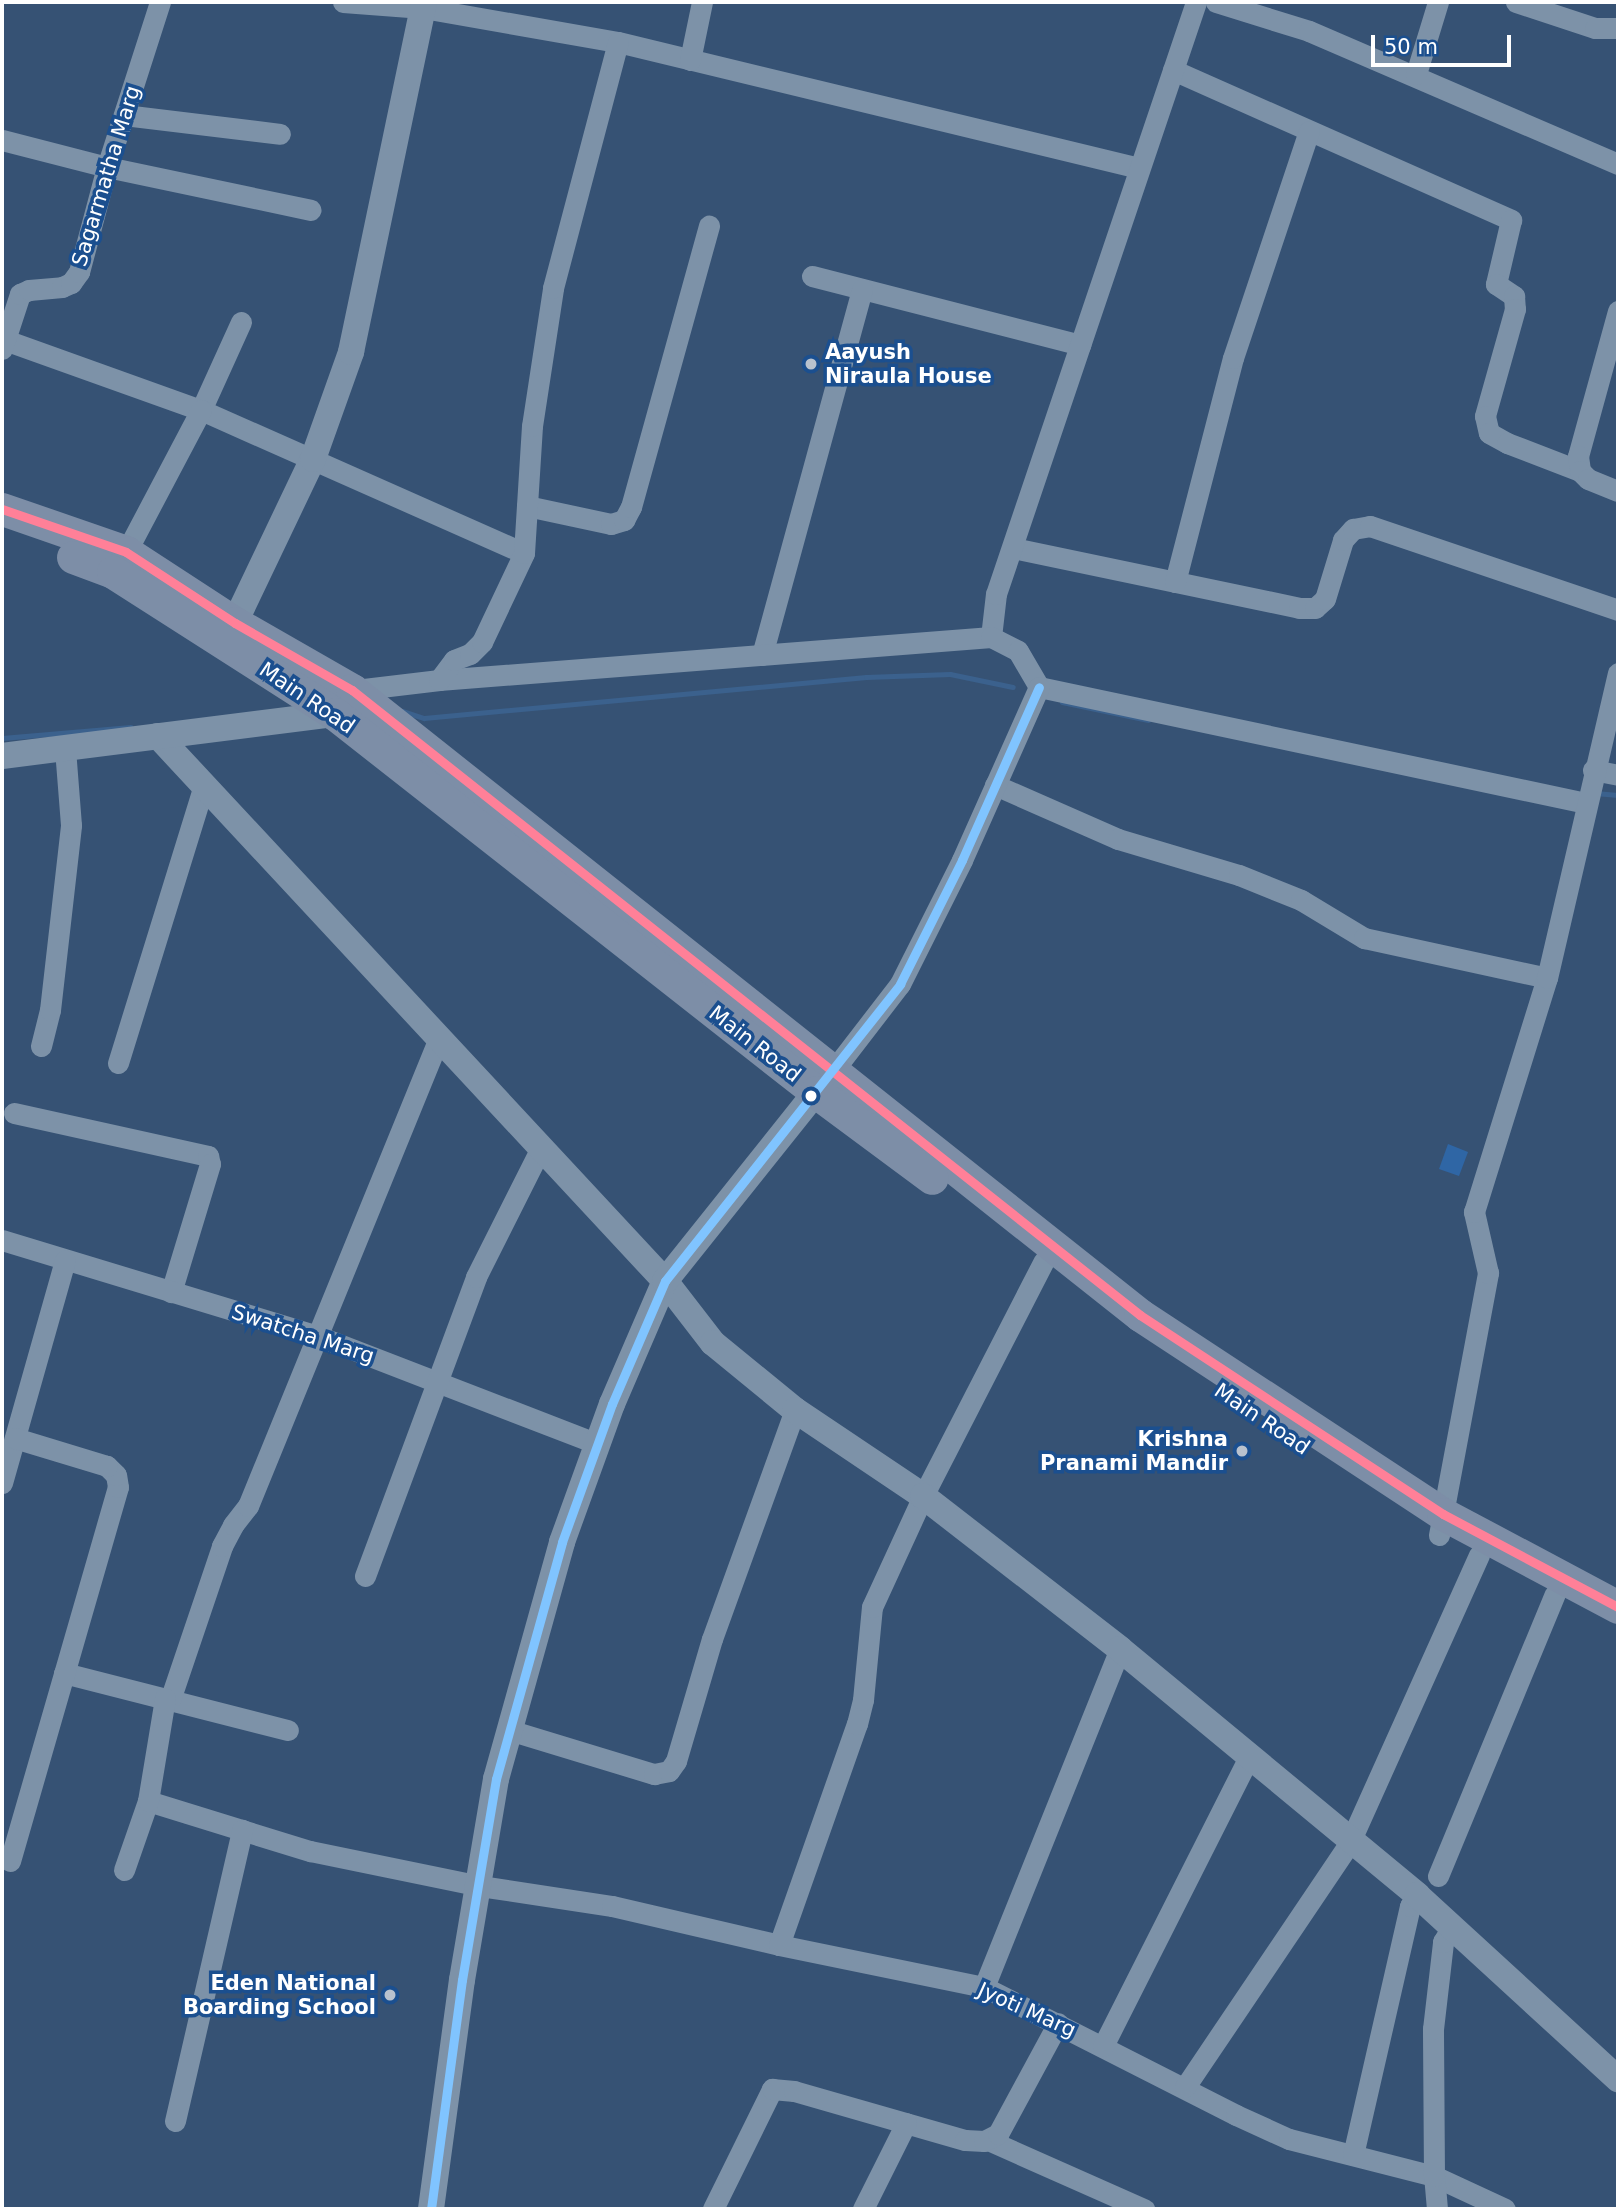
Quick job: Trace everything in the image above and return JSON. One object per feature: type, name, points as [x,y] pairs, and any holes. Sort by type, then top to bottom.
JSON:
[{"type":"main road","name":"Main Road","points":[[2,509],[126,552],[304,695],[343,702]]},
{"type":"main road","name":"Main Road","points":[[2,529],[113,572],[230,633],[343,702],[824,1082],[1044,1261],[1260,1420],[1441,1524],[1618,1607]]},
{"type":"main road","name":"Main Road","points":[[824,1082],[1140,1315],[1441,1524],[1479,1555],[1618,1626]]},
{"type":"street","name":"Sagarmatha Marg","points":[[2,287],[29,290],[62,287],[71,282],[79,272],[107,167],[160,2]]},
{"type":"street","points":[[343,2],[424,5],[618,42],[1139,168]]},
{"type":"street","points":[[690,60],[702,2]]},
{"type":"street","points":[[991,637],[996,594],[1196,2]]},
{"type":"street","points":[[1216,2],[1309,31],[1416,74],[1553,138],[1618,164]]},
{"type":"street","points":[[1416,74],[1438,2]]},
{"type":"street","points":[[1516,2],[1595,28],[1618,28]]},
{"type":"street","points":[[230,633],[313,459],[351,352],[424,5]]},
{"type":"street","points":[[439,680],[454,660],[470,654],[482,642],[524,554],[532,426],[553,288],[618,42]]},
{"type":"street","points":[[1173,70],[1511,220],[1496,284],[1514,296],[1515,309],[1485,416],[1489,433],[1507,443],[1580,471],[1588,479],[1618,491]]},
{"type":"street","points":[[124,115],[280,134]]},
{"type":"street","points":[[1175,582],[1233,358],[1309,131]]},
{"type":"street","points":[[2,140],[107,167],[311,210]]},
{"type":"street","points":[[527,506],[611,524],[624,520],[631,507],[709,226]]},
{"type":"street","points":[[812,276],[1080,345]]},
{"type":"street","points":[[762,654],[862,289]]},
{"type":"street","points":[[29,290],[20,295],[15,303],[3,344],[201,410],[524,554]]},
{"type":"street","points":[[1580,471],[1578,456],[1618,311]]},
{"type":"street","points":[[126,552],[201,410],[241,322]]},
{"type":"street","points":[[1013,548],[1299,608],[1315,608],[1325,599],[1343,540],[1353,529],[1370,526],[1618,610]]},
{"type":"street","points":[[2,757],[158,736],[343,702],[439,680],[991,637],[1018,651],[1039,687],[1586,803]]},
{"type":"street","points":[[1441,1524],[1488,1273],[1474,1212],[1547,978],[1593,770],[1618,673]]},
{"type":"street","points":[[431,2209],[462,1980],[496,1779],[562,1542],[598,1444],[665,1281],[900,984],[1039,687]]},
{"type":"street","points":[[158,736],[665,1281],[713,1343],[795,1410],[923,1496],[1120,1649],[1417,1895],[1618,2080]]},
{"type":"street","points":[[41,1045],[50,1010],[71,825],[65,748]]},
{"type":"street","points":[[1593,770],[1618,775]]},
{"type":"street","points":[[995,785],[1118,839],[1239,875],[1301,900],[1364,938],[1547,978]]},
{"type":"street","points":[[118,1063],[204,786]]},
{"type":"street","points":[[124,1870],[148,1801],[167,1699],[222,1546],[233,1525],[248,1506],[439,1038]]},
{"type":"street","points":[[14,1113],[208,1156],[210,1164],[171,1292]]},
{"type":"street","points":[[365,1576],[476,1276],[541,1148]]},
{"type":"street","name":"Swatcha Marg","points":[[2,1240],[318,1336],[598,1444]]},
{"type":"street","points":[[2,1483],[65,1261]]},
{"type":"street","points":[[779,1945],[857,1724],[863,1700],[872,1607],[923,1496],[1044,1261]]},
{"type":"street","points":[[509,1730],[654,1774],[669,1771],[676,1761],[712,1639],[795,1410]]},
{"type":"street","points":[[10,1861],[117,1480],[107,1466],[15,1438]]},
{"type":"street","points":[[1185,2087],[1350,1842],[1479,1555]]},
{"type":"street","points":[[1438,1875],[1555,1594]]},
{"type":"street","points":[[984,1987],[1120,1649]]},
{"type":"street","points":[[64,1673],[288,1730]]},
{"type":"street","points":[[1102,2046],[1249,1756]]},
{"type":"street","name":"Jyoti Marg","points":[[148,1801],[310,1851],[480,1886],[612,1906],[779,1945],[984,1987],[1185,2087],[1236,2116],[1289,2139],[1433,2176],[1505,2209]]},
{"type":"street","points":[[175,2121],[242,1830]]},
{"type":"street","points":[[1353,2155],[1410,1906],[1417,1895]]},
{"type":"street","points":[[1437,2209],[1433,2176],[1433,2029],[1443,1942],[1452,1927]]},
{"type":"street","points":[[988,2140],[998,2134],[1058,2023]]},
{"type":"street","points":[[713,2209],[772,2089],[794,2091],[965,2140],[988,2140],[1144,2209]]},
{"type":"street","points":[[863,2209],[906,2123]]},
{"type":"shaded area","points":[[1448,1144],[1468,1152],[1459,1176],[1439,1169]]},
{"type":"waterway","points":[[402,711],[424,718],[866,677],[950,674],[1013,687]]},
{"type":"waterway","points":[[1062,702],[1148,720]]},
{"type":"waterway","points":[[2,738],[131,727]]},
{"type":"waterway","points":[[1595,793],[1618,795]]},
{"type":"transit line","points":[[2,509],[126,552],[235,623],[352,690],[1140,1315],[1443,1514],[1618,1607]]},
{"type":"transit line","points":[[431,2209],[462,1980],[496,1779],[562,1542],[612,1404],[665,1281],[900,984],[962,860],[1039,687]]},
{"type":"place","name":"Aayush Niraula House","points":[[811,364]]},
{"type":"place","name":"Krishna Pranami Mandir","points":[[1242,1451]]},
{"type":"place","name":"Eden National Boarding School","points":[[390,1995]]}]
